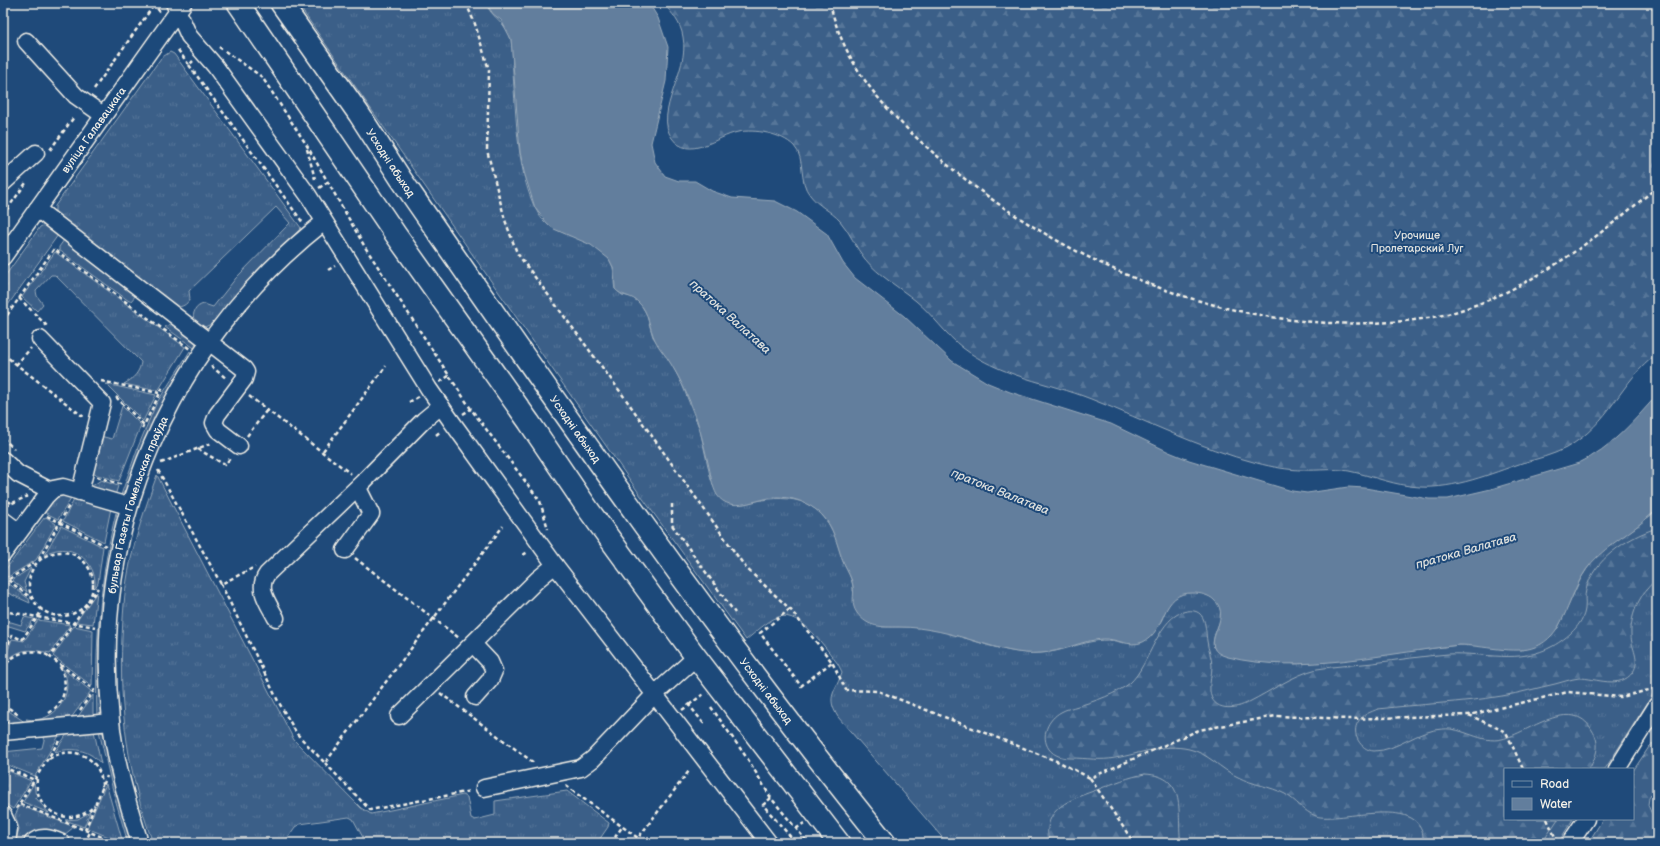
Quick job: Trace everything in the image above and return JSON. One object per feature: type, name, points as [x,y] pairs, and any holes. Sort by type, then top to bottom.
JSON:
[{"type":"main road","points":[[238,3],[396,235],[524,415],[588,509],[696,657],[839,843]]},
{"type":"main road","name":"Усходні абыход","points":[[281,3],[359,114],[405,185],[670,563],[842,789],[885,843]]},
{"type":"street","points":[[179,6],[189,36],[215,66],[263,130],[308,195],[441,406],[555,564],[769,843]]},
{"type":"street","name":"вуліца Галавацкага","points":[[5,249],[37,209],[179,6]]},
{"type":"street","points":[[26,41],[76,96],[103,116]]},
{"type":"street","points":[[3,183],[36,153]]},
{"type":"street","points":[[37,209],[246,372],[244,378],[214,419],[215,426],[234,442]]},
{"type":"street","name":"бульвар Газеты Гомельская праўда","points":[[140,843],[122,776],[111,722],[108,656],[113,586],[128,506],[165,415],[209,342],[246,297],[266,276],[309,234],[324,222]]},
{"type":"street","points":[[40,339],[101,401],[102,408],[85,473],[78,492]]},
{"type":"street","points":[[276,618],[262,590],[265,578],[358,488],[424,420],[441,406]]},
{"type":"street","points":[[3,460],[18,474],[48,489],[61,487],[128,506]]},
{"type":"street","points":[[345,550],[371,514],[358,488]]},
{"type":"street","points":[[3,554],[48,489]]},
{"type":"street","points":[[3,520],[19,532]]},
{"type":"street","points":[[399,716],[472,646],[538,578],[555,564]]},
{"type":"street","points":[[472,646],[490,662],[494,671],[490,680],[475,697]]},
{"type":"street","points":[[484,788],[575,771],[588,763],[655,694],[696,657]]},
{"type":"street","points":[[1618,768],[1657,705]]},
{"type":"street","points":[[3,732],[111,722]]},
{"type":"street","points":[[5,819],[9,835],[7,843]]},
{"type":"street","points":[[1570,843],[1585,820]]},
{"type":"street","points":[[32,843],[38,839],[47,838],[62,843]]},
{"type":"path","points":[[466,3],[475,24],[489,70],[487,150],[505,220],[517,253],[622,394],[746,568],[790,609],[832,662],[846,690],[878,692],[1059,762],[1090,778],[1134,843]]},
{"type":"path","points":[[830,3],[840,38],[853,64],[872,91],[920,142],[976,187],[1027,223],[1092,259],[1144,282],[1198,300],[1248,313],[1294,320],[1345,324],[1402,322],[1450,313],[1494,298],[1534,279],[1587,244],[1657,187]]},
{"type":"path","points":[[94,89],[153,4],[160,12]]},
{"type":"path","points":[[214,44],[262,77],[306,144],[365,247],[471,408],[540,501],[550,536]]},
{"type":"path","points":[[178,50],[305,226]]},
{"type":"path","points":[[189,65],[196,59]]},
{"type":"path","points":[[306,144],[317,189],[328,182]]},
{"type":"path","points":[[3,321],[54,249]]},
{"type":"path","points":[[328,270],[339,263]]},
{"type":"path","points":[[3,354],[97,427]]},
{"type":"path","points":[[323,451],[386,366]]},
{"type":"path","points":[[438,383],[450,375]]},
{"type":"path","points":[[100,381],[159,393]]},
{"type":"path","points":[[409,402],[420,395]]},
{"type":"path","points":[[3,438],[20,454]]},
{"type":"path","points":[[234,442],[156,465],[221,584],[278,701],[297,734],[370,810],[484,788]]},
{"type":"path","points":[[85,473],[135,488]]},
{"type":"path","points":[[3,510],[11,503],[48,489]]},
{"type":"path","points":[[32,599],[29,588],[31,572],[78,492]]},
{"type":"path","points":[[3,497],[11,503]]},
{"type":"path","points":[[672,504],[672,525],[735,613]]},
{"type":"path","points":[[44,514],[106,546]]},
{"type":"path","points":[[325,763],[503,526]]},
{"type":"path","points":[[345,550],[472,646]]},
{"type":"path","points":[[3,576],[8,580],[32,599],[42,610],[53,615],[68,616],[76,613],[88,603],[93,588],[92,573],[83,560],[69,552],[46,555],[8,580],[3,584]]},
{"type":"path","points":[[221,584],[262,564]]},
{"type":"path","points":[[50,657],[99,586]]},
{"type":"path","points":[[790,609],[760,633],[801,686],[832,662]]},
{"type":"path","points":[[3,657],[12,635],[22,640],[42,610]]},
{"type":"path","points":[[3,611],[95,627]]},
{"type":"path","points":[[3,669],[10,660],[25,652],[40,652],[50,657],[94,690],[68,726],[20,804],[5,819]]},
{"type":"path","points":[[44,716],[54,710],[59,704],[65,689],[63,673],[55,661]]},
{"type":"path","points":[[430,686],[551,776],[638,838],[689,771]]},
{"type":"path","points":[[1090,778],[1199,730],[1276,716],[1349,719],[1469,715],[1568,692],[1621,697],[1657,688]]},
{"type":"path","points":[[680,711],[702,695],[750,761],[771,798],[808,843]]},
{"type":"path","points":[[3,700],[10,709]]},
{"type":"path","points":[[689,705],[705,725]]},
{"type":"path","points":[[16,714],[24,717]]},
{"type":"path","points":[[1469,715],[1506,732],[1524,768]]},
{"type":"path","points":[[47,760],[62,752],[85,755],[92,760],[98,770],[102,781],[102,788]]},
{"type":"path","points":[[3,773],[4,767],[35,780]]},
{"type":"path","points":[[38,774],[36,788],[38,796],[47,809],[54,814],[77,817],[91,810],[95,805]]},
{"type":"path","points":[[85,830],[107,776]]},
{"type":"path","points":[[771,798],[763,805],[796,843]]},
{"type":"path","points":[[20,804],[117,843]]},
{"type":"path","points":[[1547,820],[1558,843]]},
{"type":"path","points":[[611,843],[622,827]]},
{"type":"path","points":[[85,843],[90,832]]},
{"type":"green space","points":[[297,3],[486,3],[491,12],[506,29],[511,40],[517,127],[522,165],[526,184],[539,215],[546,223],[555,229],[598,248],[606,255],[612,265],[615,289],[622,295],[632,297],[640,303],[646,313],[653,337],[670,361],[682,384],[700,430],[711,480],[743,504],[769,499],[782,499],[805,503],[815,509],[824,518],[834,533],[842,559],[851,579],[853,591],[882,627],[928,628],[947,632],[986,645],[1013,651],[1026,653],[1051,652],[1102,640],[1123,643],[1156,627],[1162,619],[1169,602],[1174,597],[1181,594],[1196,592],[1211,597],[1220,607],[1221,618],[1214,637],[1214,648],[1294,664],[1325,662],[1459,645],[1476,645],[1522,650],[1558,628],[1581,578],[1592,561],[1606,547],[1636,527],[1657,510],[1657,688],[1606,768],[1504,768],[1504,820],[1572,820],[1558,843],[947,843],[838,717],[832,704],[832,699],[842,672],[838,664],[820,641],[804,625],[787,616],[778,617],[765,624],[746,640],[641,496]]},
{"type":"green space","name":"Урочище Пролетарский Луг","points":[[663,3],[1657,3],[1657,354],[1644,365],[1594,427],[1566,448],[1545,457],[1522,463],[1485,476],[1446,486],[1411,486],[1393,483],[1343,470],[1286,469],[1257,463],[1214,450],[1091,399],[993,366],[963,348],[950,337],[922,306],[871,265],[861,254],[840,221],[813,199],[804,183],[798,151],[794,146],[782,138],[768,133],[745,131],[730,134],[704,146],[695,148],[687,148],[679,145],[672,138],[667,128],[667,116],[669,104],[682,63],[684,50],[683,37],[673,14]]},
{"type":"green space","points":[[170,52],[174,54],[301,228],[246,285],[215,322],[205,327],[194,322],[193,316],[196,308],[204,304],[213,307],[236,278],[290,223],[276,207],[189,291],[190,299],[187,303],[182,306],[175,307],[55,213],[55,206],[161,58]]},
{"type":"green space","points":[[47,225],[58,235],[3,312],[3,279],[40,227]]},
{"type":"green space","points":[[64,240],[136,295],[131,301],[59,250],[59,247]]},
{"type":"green space","points":[[55,252],[185,347],[158,391],[124,384],[136,375],[141,362],[55,275],[51,275],[36,291],[37,296],[43,304],[37,311],[22,297]]},
{"type":"green space","points":[[173,322],[195,340],[197,350],[165,327]]},
{"type":"green space","points":[[190,351],[192,357],[170,390],[155,417],[128,489],[121,495],[138,447],[156,404]]},
{"type":"green space","points":[[106,384],[156,395],[143,421]]},
{"type":"green space","points":[[122,406],[141,425],[119,481],[90,473],[100,436],[112,439]]},
{"type":"green space","points":[[157,475],[294,740],[361,808],[371,814],[463,795],[467,797],[471,818],[475,820],[495,815],[495,801],[567,791],[609,823],[608,827],[597,843],[366,843],[353,819],[349,817],[300,824],[295,827],[284,843],[153,843],[144,817],[131,767],[124,717],[121,665],[123,614],[128,574],[140,524]]},
{"type":"green space","points":[[101,480],[118,486],[115,496],[89,488]]},
{"type":"green space","points":[[60,494],[73,496],[58,519],[44,512]]},
{"type":"green space","points":[[75,498],[111,508],[104,542],[63,521]]},
{"type":"green space","points":[[116,513],[118,520],[112,549],[103,704],[102,712],[97,717],[99,614],[110,538]]},
{"type":"green space","points":[[46,517],[56,524],[36,560],[8,577],[3,573]]},
{"type":"green space","points":[[61,526],[103,547],[98,583],[95,588],[95,578],[92,569],[87,561],[80,555],[63,549],[44,555]]},
{"type":"green space","points":[[1657,529],[1657,579],[1641,597],[1632,619],[1631,640],[1636,663],[1633,672],[1628,677],[1621,681],[1615,682],[1579,678],[1502,696],[1378,709],[1362,717],[1356,726],[1356,736],[1358,740],[1365,748],[1374,751],[1391,748],[1416,736],[1434,730],[1458,730],[1479,738],[1494,740],[1502,739],[1549,719],[1562,716],[1573,716],[1583,720],[1595,735],[1597,745],[1596,754],[1590,768],[1504,768],[1504,820],[1557,820],[1542,843],[1423,843],[1420,827],[1411,818],[1397,814],[1379,813],[1327,817],[1316,816],[1308,812],[1285,794],[1244,780],[1232,774],[1202,754],[1189,749],[1170,747],[1115,758],[1093,759],[1068,758],[1059,756],[1053,753],[1046,744],[1045,733],[1049,723],[1056,715],[1065,710],[1106,697],[1130,683],[1143,665],[1161,631],[1169,621],[1177,615],[1187,611],[1194,611],[1198,613],[1204,620],[1212,663],[1210,691],[1212,698],[1215,703],[1220,706],[1231,708],[1237,707],[1257,698],[1291,679],[1317,669],[1448,654],[1515,656],[1540,652],[1564,639],[1578,626],[1584,615],[1585,595],[1590,579],[1603,560],[1622,544],[1644,533]]},
{"type":"green space","points":[[31,568],[24,582],[27,592],[12,580]]},
{"type":"green space","points":[[8,583],[29,599],[30,603],[8,593],[3,599],[3,586]]},
{"type":"green space","points":[[97,592],[93,624],[76,622]]},
{"type":"green space","points":[[24,617],[34,619],[25,631],[9,626],[5,634],[9,637],[3,652],[3,624],[11,622],[21,625]]},
{"type":"green space","points":[[38,620],[70,625],[50,653],[30,650],[20,652],[9,658],[3,664],[12,639],[24,641]]},
{"type":"green space","points":[[74,626],[93,630],[92,686],[53,656]]},
{"type":"green space","points":[[63,669],[91,691],[71,718],[30,722],[26,719],[36,720],[46,717],[60,706],[65,697],[67,688]]},
{"type":"green space","points":[[93,695],[93,715],[77,718]]},
{"type":"green space","points":[[3,707],[29,725],[11,726],[3,722]]},
{"type":"green space","points":[[94,731],[101,764],[91,755],[80,750],[61,750],[55,752],[67,734]]},
{"type":"green space","points":[[99,731],[103,733],[106,738],[133,843],[128,843],[114,795]]},
{"type":"green space","points":[[60,734],[35,776],[3,763],[3,752],[42,748],[45,736]]},
{"type":"green space","points":[[1657,740],[1657,786],[1649,798],[1648,805],[1657,820],[1657,841],[1655,843],[1588,843],[1602,820],[1634,820],[1634,770],[1649,747]]},
{"type":"green space","points":[[9,771],[31,781],[13,809],[3,802],[3,780],[6,773]]},
{"type":"green space","points":[[1145,774],[1159,776],[1168,782],[1174,789],[1178,798],[1181,843],[1049,843],[1048,831],[1050,821],[1054,813],[1061,806],[1069,801],[1122,780]]},
{"type":"green space","points":[[34,783],[36,798],[49,813],[23,802]]},
{"type":"green space","points":[[106,784],[123,843],[87,828]]},
{"type":"green space","points":[[20,806],[74,827],[64,835],[26,840],[23,843],[15,843],[19,829],[15,815]]},
{"type":"green space","points":[[90,812],[84,827],[65,820],[78,819]]},
{"type":"water","name":"пратока Валатава","points":[[486,3],[649,3],[658,18],[668,47],[666,81],[651,143],[655,162],[665,176],[679,181],[695,181],[712,191],[732,198],[775,201],[797,212],[827,234],[843,263],[855,278],[904,316],[952,361],[988,383],[1010,392],[1111,424],[1189,460],[1292,491],[1307,493],[1348,487],[1365,488],[1429,499],[1448,499],[1491,489],[1579,463],[1591,457],[1621,434],[1657,395],[1657,510],[1592,562],[1576,587],[1558,627],[1544,642],[1527,649],[1508,650],[1459,645],[1343,661],[1284,664],[1255,662],[1228,657],[1218,653],[1214,647],[1214,640],[1219,624],[1219,608],[1210,597],[1196,593],[1182,594],[1175,599],[1169,605],[1151,637],[1138,644],[1103,639],[1087,641],[1057,651],[1041,653],[1024,653],[993,647],[949,634],[929,630],[909,627],[881,627],[866,622],[861,618],[855,609],[853,603],[852,580],[844,564],[834,534],[821,514],[806,504],[787,498],[769,498],[737,505],[729,504],[723,501],[717,495],[713,485],[696,417],[685,389],[655,340],[645,311],[636,300],[618,292],[615,289],[614,269],[609,259],[591,245],[554,229],[535,208],[524,172],[520,152],[511,39],[501,20],[493,14]]}]
